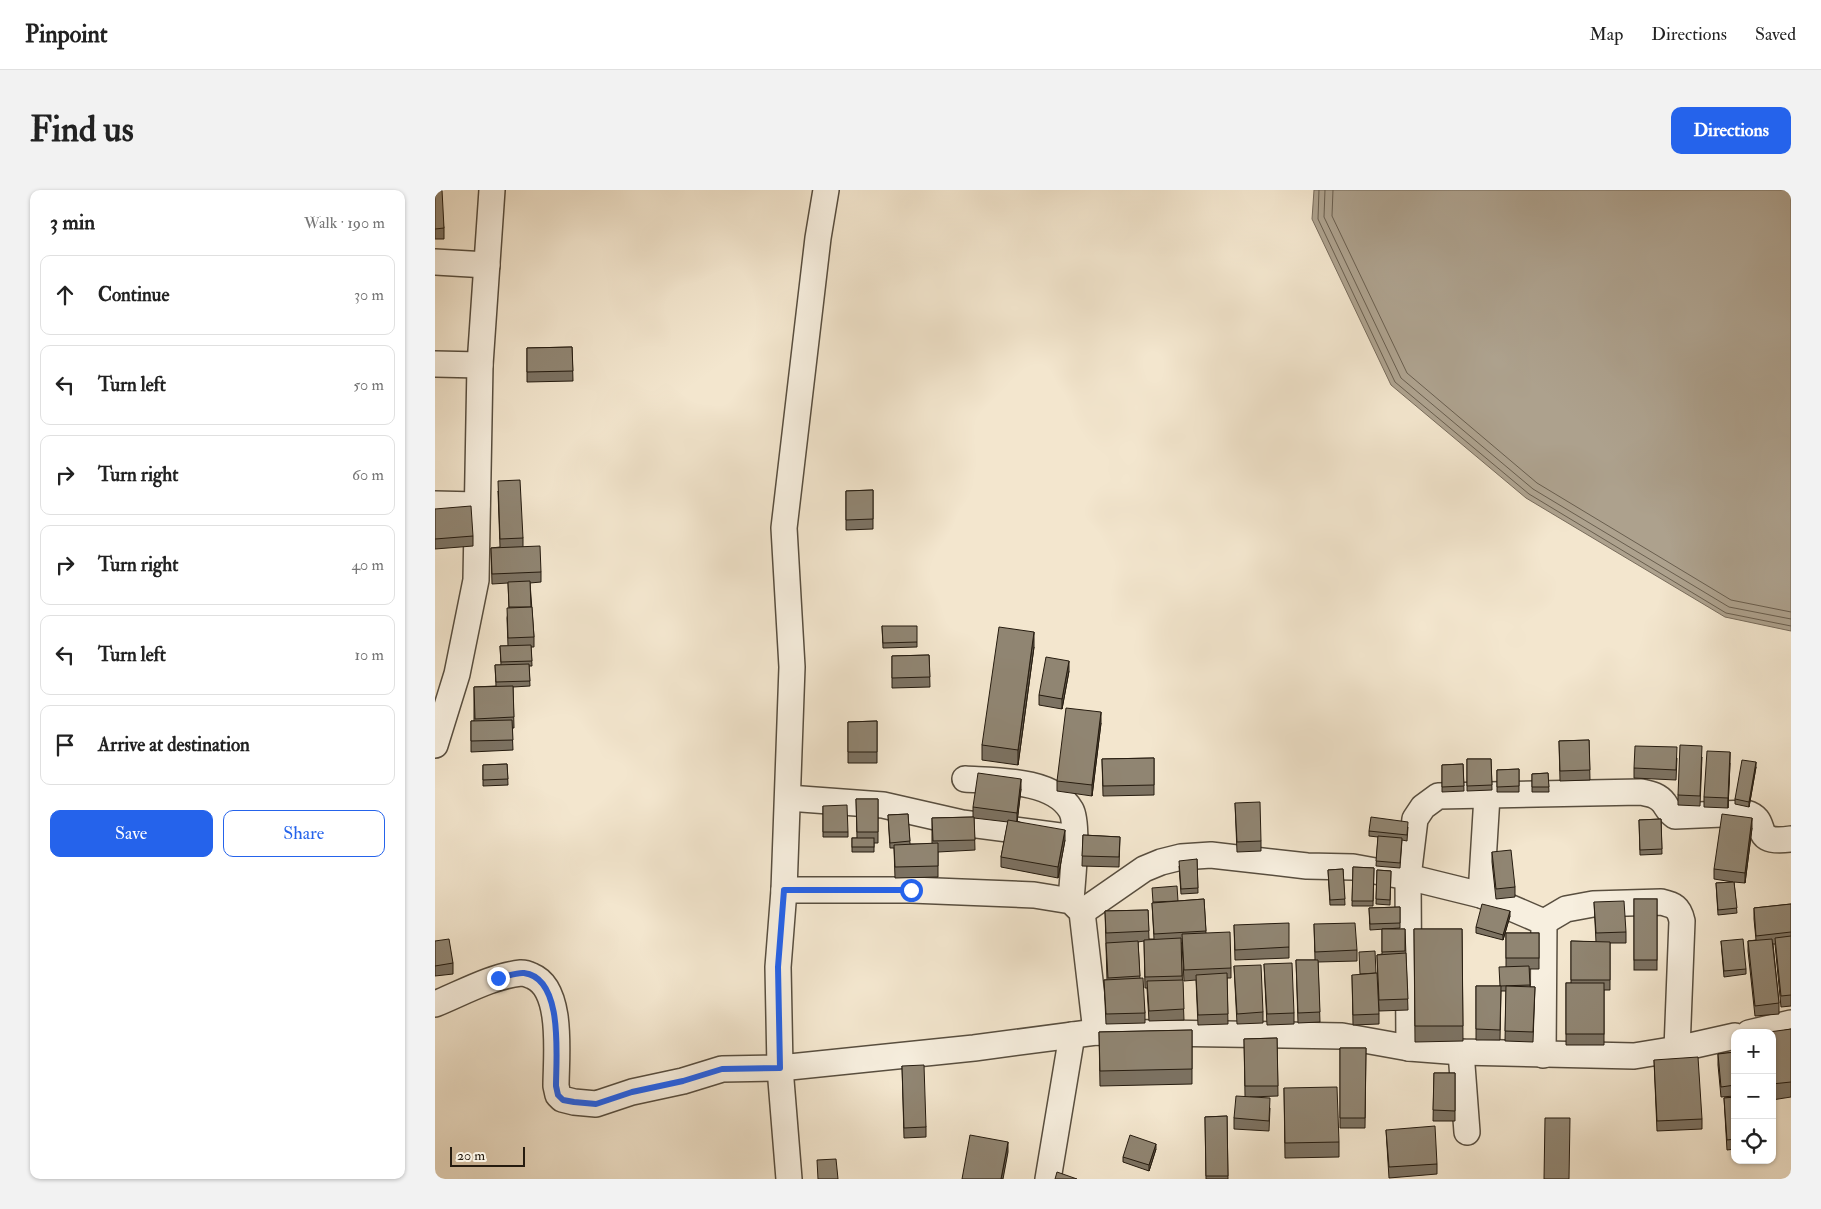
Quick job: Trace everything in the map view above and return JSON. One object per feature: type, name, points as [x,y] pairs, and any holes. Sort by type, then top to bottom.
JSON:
[{"type":"street","points":[[435,746],[446,674],[476,580],[480,365],[492,190]]},
{"type":"street","points":[[789,1179],[780,1068],[778,967],[784,890],[792,667],[784,528],[818,238],[826,190]]},
{"type":"street","points":[[435,262],[487,265]]},
{"type":"street","points":[[435,364],[480,365]]},
{"type":"street","points":[[435,504],[477,505]]},
{"type":"street","points":[[965,778],[1026,784],[1056,794],[1072,811],[1075,838],[1084,1033],[1048,1179]]},
{"type":"street","points":[[1409,1048],[1407,877],[1415,819],[1423,807],[1438,796],[1641,792],[1656,795],[1669,812],[1675,816],[1746,813],[1753,815],[1764,836],[1770,840],[1791,839]]},
{"type":"street","points":[[1481,895],[1487,796]]},
{"type":"street","points":[[788,798],[883,805],[962,823],[1075,838]]},
{"type":"street","points":[[784,890],[911,890],[1034,896],[1077,906],[1144,869],[1161,862],[1181,857],[1211,855],[1307,866],[1353,867],[1407,877],[1481,895],[1544,922]]},
{"type":"street","points":[[1544,922],[1566,909],[1593,904],[1661,902],[1672,905],[1680,912],[1682,921],[1677,1049]]},
{"type":"street","points":[[1543,1055],[1544,922]]},
{"type":"street","points":[[435,1004],[498,978],[523,972],[538,978],[551,996],[557,1030],[556,1086],[558,1095],[563,1100],[596,1104],[632,1092],[683,1081],[722,1069],[780,1068],[974,1048],[1084,1033],[1342,1036],[1409,1048],[1461,1052],[1634,1056],[1731,1037]]},
{"type":"street","points":[[1766,1029],[1791,1023]]},
{"type":"street","points":[[1461,1052],[1467,1132]]},
{"type":"water","points":[[1314,190],[1791,190],[1791,631],[1725,617],[1526,498],[1391,385],[1312,219]]},
{"type":"building","points":[[435,190],[442,190],[444,228],[435,229]]},
{"type":"building","points":[[572,347],[573,371],[527,372],[527,348]]},
{"type":"building","points":[[520,480],[523,538],[500,539],[498,481]]},
{"type":"building","points":[[873,490],[873,519],[846,520],[846,491]]},
{"type":"building","points":[[471,506],[473,536],[435,539],[435,509]]},
{"type":"building","points":[[540,546],[541,572],[492,574],[491,548]]},
{"type":"building","points":[[530,581],[531,607],[509,607],[508,582]]},
{"type":"building","points":[[532,607],[534,637],[508,638],[507,608]]},
{"type":"building","points":[[882,626],[917,626],[917,642],[883,643]]},
{"type":"building","points":[[999,627],[1034,632],[1018,750],[982,745]]},
{"type":"building","points":[[531,645],[532,661],[501,662],[500,646]]},
{"type":"building","points":[[929,655],[930,677],[892,678],[892,656]]},
{"type":"building","points":[[1046,657],[1069,661],[1062,699],[1039,695]]},
{"type":"building","points":[[529,664],[530,681],[496,682],[495,665]]},
{"type":"building","points":[[513,686],[514,717],[475,719],[474,687]]},
{"type":"building","points":[[1066,708],[1101,712],[1092,785],[1057,781]]},
{"type":"building","points":[[512,720],[513,740],[471,741],[471,721]]},
{"type":"building","points":[[877,721],[877,752],[848,752],[848,722]]},
{"type":"building","points":[[1589,740],[1590,770],[1560,771],[1559,741]]},
{"type":"building","points":[[1680,745],[1702,746],[1700,796],[1678,795]]},
{"type":"building","points":[[1635,746],[1677,747],[1676,770],[1634,768]]},
{"type":"building","points":[[1707,751],[1730,752],[1728,798],[1704,797]]},
{"type":"building","points":[[1154,758],[1154,785],[1103,786],[1102,759]]},
{"type":"building","points":[[1467,759],[1491,759],[1492,785],[1467,786]]},
{"type":"building","points":[[1742,760],[1756,762],[1749,802],[1735,799]]},
{"type":"building","points":[[507,764],[508,779],[483,780],[483,765]]},
{"type":"building","points":[[1463,764],[1464,786],[1442,787],[1442,765]]},
{"type":"building","points":[[1519,769],[1519,786],[1497,787],[1497,770]]},
{"type":"building","points":[[978,773],[1021,779],[1017,813],[973,807]]},
{"type":"building","points":[[1548,773],[1549,787],[1532,787],[1532,774]]},
{"type":"building","points":[[856,799],[878,799],[878,832],[857,832]]},
{"type":"building","points":[[1260,802],[1261,841],[1237,842],[1235,803]]},
{"type":"building","points":[[847,805],[848,832],[823,832],[823,806]]},
{"type":"building","points":[[908,814],[910,841],[890,843],[888,815]]},
{"type":"building","points":[[1722,814],[1752,818],[1745,873],[1714,869]]},
{"type":"building","points":[[974,817],[975,840],[933,841],[932,818]]},
{"type":"building","points":[[1371,817],[1408,822],[1407,835],[1369,831]]},
{"type":"building","points":[[1661,819],[1662,849],[1640,850],[1639,820]]},
{"type":"building","points":[[1008,820],[1065,830],[1058,867],[1001,857]]},
{"type":"building","points":[[1083,835],[1120,837],[1119,857],[1082,856]]},
{"type":"building","points":[[1378,836],[1402,838],[1400,863],[1376,861]]},
{"type":"building","points":[[852,838],[874,838],[874,847],[852,847]]},
{"type":"building","points":[[938,843],[938,866],[895,867],[894,845]]},
{"type":"building","points":[[1511,850],[1515,887],[1496,889],[1492,852]]},
{"type":"building","points":[[1197,859],[1198,888],[1181,889],[1179,861]]},
{"type":"building","points":[[1353,867],[1374,868],[1373,901],[1352,901]]},
{"type":"building","points":[[1343,869],[1345,899],[1330,900],[1328,870]]},
{"type":"building","points":[[1377,870],[1391,871],[1390,900],[1376,899]]},
{"type":"building","points":[[1734,882],[1737,908],[1718,910],[1716,883]]},
{"type":"building","points":[[1177,886],[1178,901],[1153,902],[1152,888]]},
{"type":"building","points":[[1204,899],[1206,931],[1154,934],[1152,903]]},
{"type":"building","points":[[1634,899],[1657,899],[1657,960],[1634,960]]},
{"type":"building","points":[[1624,901],[1626,932],[1596,933],[1594,902]]},
{"type":"building","points":[[1482,904],[1510,911],[1503,935],[1476,927]]},
{"type":"building","points":[[1791,904],[1791,932],[1756,936],[1754,908]]},
{"type":"building","points":[[1400,907],[1400,923],[1370,924],[1369,908]]},
{"type":"building","points":[[1148,910],[1149,931],[1106,933],[1105,911]]},
{"type":"building","points":[[1289,923],[1289,947],[1235,950],[1234,925]]},
{"type":"building","points":[[1355,923],[1357,950],[1315,952],[1314,924]]},
{"type":"building","points":[[1382,929],[1405,929],[1405,951],[1382,952]]},
{"type":"building","points":[[1414,929],[1462,929],[1463,1026],[1415,1026]]},
{"type":"building","points":[[1230,932],[1231,968],[1184,970],[1182,934]]},
{"type":"building","points":[[1506,933],[1539,933],[1539,958],[1506,958]]},
{"type":"building","points":[[1791,936],[1791,995],[1781,996],[1775,938]]},
{"type":"building","points":[[1181,938],[1182,976],[1145,977],[1144,940]]},
{"type":"building","points":[[449,939],[453,963],[435,966],[435,941]]},
{"type":"building","points":[[1743,939],[1746,969],[1724,971],[1721,941]]},
{"type":"building","points":[[1772,939],[1779,1003],[1755,1006],[1748,941]]},
{"type":"building","points":[[1138,941],[1140,976],[1108,978],[1106,943]]},
{"type":"building","points":[[1571,941],[1610,942],[1610,980],[1571,980]]},
{"type":"building","points":[[1375,951],[1376,973],[1360,974],[1359,952]]},
{"type":"building","points":[[1406,953],[1408,999],[1379,1000],[1377,955]]},
{"type":"building","points":[[1296,960],[1318,960],[1320,1012],[1298,1013]]},
{"type":"building","points":[[1292,963],[1294,1013],[1267,1014],[1264,964]]},
{"type":"building","points":[[1261,965],[1263,1012],[1237,1014],[1234,966]]},
{"type":"building","points":[[1529,966],[1530,985],[1500,986],[1499,967]]},
{"type":"building","points":[[1227,973],[1228,1014],[1198,1015],[1196,975]]},
{"type":"building","points":[[1377,973],[1379,1014],[1353,1015],[1352,975]]},
{"type":"building","points":[[1143,978],[1145,1013],[1106,1014],[1104,980]]},
{"type":"building","points":[[1183,980],[1184,1009],[1149,1011],[1147,981]]},
{"type":"building","points":[[1566,983],[1604,983],[1604,1034],[1566,1034]]},
{"type":"building","points":[[1476,986],[1501,986],[1500,1030],[1476,1029]]},
{"type":"building","points":[[1506,986],[1535,987],[1533,1032],[1505,1031]]},
{"type":"building","points":[[1791,1029],[1791,1082],[1776,1084],[1776,1031]]},
{"type":"building","points":[[1192,1030],[1192,1069],[1100,1071],[1099,1032]]},
{"type":"building","points":[[1277,1038],[1278,1086],[1245,1086],[1244,1039]]},
{"type":"building","points":[[1340,1048],[1366,1048],[1365,1118],[1340,1118]]},
{"type":"building","points":[[1731,1052],[1731,1086],[1721,1087],[1718,1054]]},
{"type":"building","points":[[1698,1057],[1702,1119],[1657,1121],[1654,1060]]},
{"type":"building","points":[[924,1065],[926,1127],[904,1128],[902,1066]]},
{"type":"building","points":[[1434,1073],[1455,1073],[1455,1111],[1433,1110]]},
{"type":"building","points":[[1337,1087],[1339,1142],[1285,1143],[1284,1088]]},
{"type":"building","points":[[1236,1096],[1270,1098],[1269,1121],[1234,1118]]},
{"type":"building","points":[[1731,1097],[1731,1140],[1727,1140],[1724,1098]]},
{"type":"building","points":[[1227,1116],[1228,1176],[1206,1176],[1205,1117]]},
{"type":"building","points":[[1545,1118],[1570,1118],[1569,1179],[1544,1179]]},
{"type":"building","points":[[1435,1126],[1437,1164],[1389,1167],[1386,1130]]},
{"type":"building","points":[[970,1135],[1008,1142],[1001,1179],[962,1179]]},
{"type":"building","points":[[1130,1135],[1156,1144],[1149,1165],[1123,1157]]},
{"type":"building","points":[[836,1159],[838,1179],[818,1179],[817,1160]]},
{"type":"building","points":[[1057,1172],[1077,1179],[1055,1179]]},
{"type":"route","points":[[498,978],[523,972],[538,978],[551,996],[557,1030],[556,1086],[558,1095],[563,1100],[596,1104],[609,1098],[683,1081],[722,1069],[780,1068],[778,967],[784,890],[911,890]]}]
